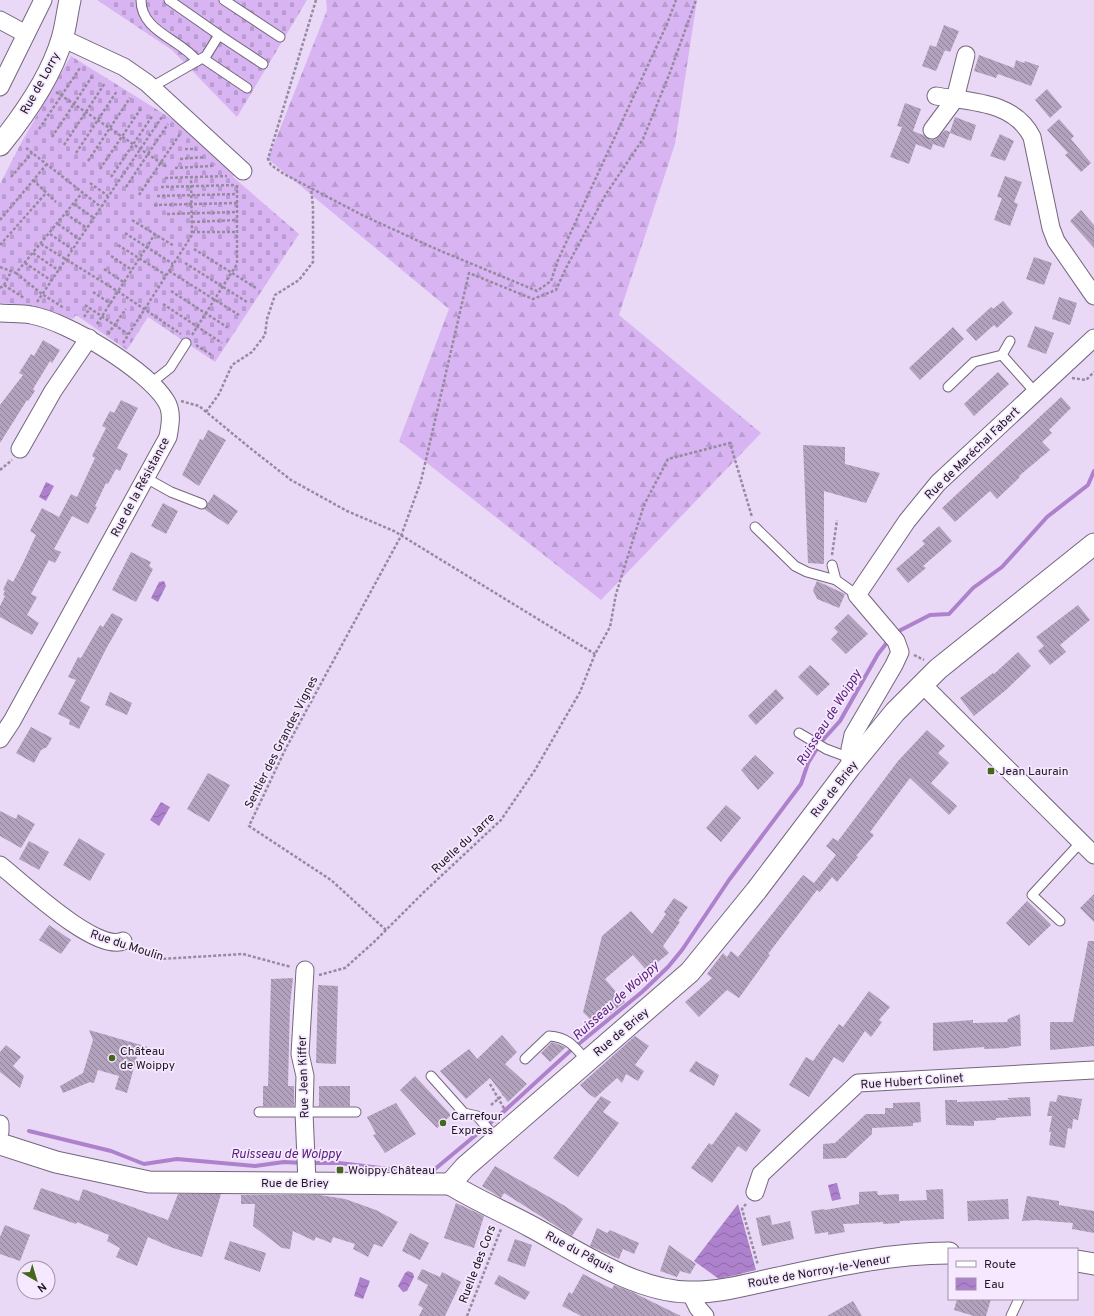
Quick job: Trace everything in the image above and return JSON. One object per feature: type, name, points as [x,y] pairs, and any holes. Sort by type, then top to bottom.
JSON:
[{"type":"street","points":[[0,87],[43,0]]},
{"type":"street","points":[[62,38],[70,0]]},
{"type":"street","points":[[62,38],[85,0]]},
{"type":"street","points":[[0,20],[26,34]]},
{"type":"street","points":[[62,38],[124,67],[154,89],[233,174]]},
{"type":"street","name":"Rue de Lorry","points":[[0,156],[15,126],[44,79],[62,38]]},
{"type":"street","points":[[932,130],[955,99],[966,55]]},
{"type":"street","points":[[936,96],[1000,108],[1013,114],[1026,125],[1032,137],[1051,228],[1056,241],[1094,296]]},
{"type":"street","name":"Rue de Lorry","points":[[0,145],[15,126]]},
{"type":"street","points":[[0,313],[31,315],[59,324],[93,331],[112,354],[151,383],[167,402]]},
{"type":"street","points":[[20,449],[53,391],[93,331]]},
{"type":"street","name":"Rue de Maréchal Fabert","points":[[857,595],[907,521],[938,483],[1094,338]]},
{"type":"street","name":"Rue de la Résistance","points":[[0,739],[16,714],[168,437],[171,418],[167,402]]},
{"type":"street","name":"Rue de Briey","points":[[0,1144],[56,1162],[149,1182],[307,1168],[450,1184],[494,1134],[579,1052],[677,984],[706,954],[850,763],[894,712],[922,684],[938,669],[1094,544]]},
{"type":"street","points":[[850,763],[851,742],[854,735],[898,656],[900,648],[891,635],[857,595]]},
{"type":"street","points":[[922,684],[1094,855]]},
{"type":"street","name":"Rue du Moulin","points":[[0,865],[52,909],[76,926],[111,941],[123,941]]},
{"type":"street","name":"Rue Jean Kiffer","points":[[305,970],[300,1054],[305,1076],[304,1112],[307,1168]]},
{"type":"street","name":"Rue Hubert Colinet","points":[[755,1192],[761,1174],[858,1083],[1094,1070]]},
{"type":"street","points":[[0,1124],[0,1132]]},
{"type":"street","name":"Rue du Pâquis","points":[[450,1184],[628,1277],[663,1289],[690,1292]]},
{"type":"street","name":"Route de Norroy-le-Veneur","points":[[690,1292],[728,1288],[885,1258],[948,1253]]},
{"type":"street","points":[[1078,1261],[1094,1264]]},
{"type":"street","points":[[690,1292],[698,1308],[705,1316]]},
{"type":"lane","points":[[141,0],[143,12],[150,24],[200,60],[247,88]]},
{"type":"lane","points":[[169,0],[263,64]]},
{"type":"lane","points":[[224,0],[280,37]]},
{"type":"lane","points":[[154,89],[157,84],[200,60],[219,35]]},
{"type":"lane","points":[[948,387],[974,362],[1002,355],[1010,341]]},
{"type":"lane","points":[[151,383],[170,368],[188,342]]},
{"type":"lane","points":[[1002,355],[1035,392]]},
{"type":"lane","points":[[146,478],[171,492],[202,504]]},
{"type":"lane","points":[[755,527],[795,566],[807,572],[836,580],[857,595]]},
{"type":"lane","points":[[832,565],[836,580]]},
{"type":"lane","points":[[799,733],[850,763]]},
{"type":"lane","points":[[1060,921],[1032,895],[1081,842]]},
{"type":"lane","points":[[525,1059],[549,1036],[564,1038],[579,1052]]},
{"type":"lane","points":[[431,1076],[464,1114],[477,1116],[494,1134]]},
{"type":"lane","points":[[258,1112],[356,1112]]},
{"type":"lane","points":[[1011,1316],[1019,1300]]},
{"type":"path","points":[[316,0],[268,158],[270,165],[362,215],[436,249],[537,291],[551,281],[558,260],[667,24],[676,0]]},
{"type":"path","points":[[401,536],[421,481],[469,273],[533,299],[556,290],[566,268],[606,194],[643,139],[669,75],[696,0]]},
{"type":"path","points":[[39,129],[80,68]]},
{"type":"path","points":[[52,137],[94,75]]},
{"type":"path","points":[[64,145],[105,83]]},
{"type":"path","points":[[76,153],[118,91]]},
{"type":"path","points":[[55,92],[167,167]]},
{"type":"path","points":[[88,161],[130,98]]},
{"type":"path","points":[[31,315],[34,306],[170,105]]},
{"type":"path","points":[[100,169],[142,107]]},
{"type":"path","points":[[111,177],[153,115]]},
{"type":"path","points":[[126,187],[168,124]]},
{"type":"path","points":[[139,195],[180,134]]},
{"type":"path","points":[[185,149],[201,149],[199,147]]},
{"type":"path","points":[[26,148],[101,207]]},
{"type":"path","points":[[180,159],[203,158],[207,156],[204,152]]},
{"type":"path","points":[[11,177],[32,153]]},
{"type":"path","points":[[211,160],[219,168]]},
{"type":"path","points":[[175,168],[212,166],[215,164]]},
{"type":"path","points":[[0,220],[46,165]]},
{"type":"path","points":[[165,178],[191,178],[233,174]]},
{"type":"path","points":[[161,187],[191,187],[233,174]]},
{"type":"path","points":[[188,342],[237,264],[237,194],[233,174]]},
{"type":"path","points":[[112,354],[120,346],[192,235],[191,178]]},
{"type":"path","points":[[33,180],[56,202]]},
{"type":"path","points":[[90,183],[108,196]]},
{"type":"path","points":[[206,412],[219,394],[232,365],[252,352],[265,335],[267,319],[276,295],[299,280],[314,262],[313,207],[311,188]]},
{"type":"path","points":[[0,245],[46,193]]},
{"type":"path","points":[[16,273],[50,234],[82,193]]},
{"type":"path","points":[[157,196],[237,194]]},
{"type":"path","points":[[154,205],[237,202]]},
{"type":"path","points":[[74,204],[94,218]]},
{"type":"path","points":[[167,214],[237,212]]},
{"type":"path","points":[[66,214],[87,228]]},
{"type":"path","points":[[132,220],[174,246]]},
{"type":"path","points":[[192,222],[237,220]]},
{"type":"path","points":[[58,224],[79,239]]},
{"type":"path","points":[[192,232],[237,232]]},
{"type":"path","points":[[125,233],[173,264]]},
{"type":"path","points":[[50,234],[72,249]]},
{"type":"path","points":[[93,331],[155,234]]},
{"type":"path","points":[[41,244],[119,292],[188,342],[213,356]]},
{"type":"path","points":[[118,245],[166,275]]},
{"type":"path","points":[[194,249],[256,288]]},
{"type":"path","points":[[33,253],[58,270]]},
{"type":"path","points":[[111,256],[132,270]]},
{"type":"path","points":[[25,263],[52,281]]},
{"type":"path","points":[[185,263],[247,302]]},
{"type":"path","points":[[0,268],[16,273],[42,294],[64,308]]},
{"type":"path","points":[[104,270],[124,283]]},
{"type":"path","points":[[169,271],[239,315]]},
{"type":"path","points":[[0,288],[4,285],[11,272]]},
{"type":"path","points":[[4,285],[24,298]]},
{"type":"path","points":[[171,291],[230,329]]},
{"type":"path","points":[[92,292],[111,304]]},
{"type":"path","points":[[163,304],[222,343]]},
{"type":"path","points":[[85,305],[128,334]]},
{"type":"path","points":[[84,317],[90,308]]},
{"type":"path","points":[[108,334],[126,308]]},
{"type":"path","points":[[167,402],[184,401],[199,406],[291,480],[347,511],[394,531],[595,654]]},
{"type":"path","name":"Ruelle du Jarre","points":[[345,968],[501,820],[535,770],[580,692],[595,654],[610,627],[616,594],[644,505],[668,459],[730,443],[755,527]]},
{"type":"path","points":[[832,565],[831,549],[837,520]]},
{"type":"path","name":"Sentier des Grandes Vignes","points":[[386,930],[331,880],[249,826],[286,748],[401,536]]},
{"type":"path","name":"Rue du Moulin","points":[[123,941],[161,958],[243,954],[320,975],[345,968]]},
{"type":"path","points":[[490,1084],[503,1107]]},
{"type":"path","points":[[491,1105],[503,1095]]},
{"type":"path","points":[[755,1192],[742,1209],[763,1281]]},
{"type":"path","name":"Ruelle des Cors","points":[[467,1316],[502,1226]]},
{"type":"green space","points":[[97,0],[307,0],[237,117],[172,50]]},
{"type":"green space","points":[[326,0],[697,0],[675,144],[619,315],[761,433],[601,600],[399,441],[449,309],[268,159],[327,10]]},
{"type":"green space","points":[[71,56],[193,132],[236,170],[233,177],[299,234],[215,362],[148,317],[127,350],[76,315],[73,319],[26,305],[0,303],[0,184],[20,145]]},
{"type":"water","points":[[46,482],[54,486],[46,501],[39,497]]},
{"type":"water","points":[[164,581],[166,586],[158,602],[151,598],[159,582]]},
{"type":"water","points":[[161,802],[170,807],[159,826],[150,820]]},
{"type":"water","points":[[837,1183],[841,1199],[832,1201],[828,1185]]},
{"type":"water","points":[[738,1204],[756,1270],[719,1279],[694,1261]]},
{"type":"water","points":[[408,1271],[413,1273],[414,1277],[407,1291],[403,1292],[398,1286],[405,1273]]},
{"type":"water","points":[[360,1277],[370,1281],[363,1299],[354,1296]]},
{"type":"building","points":[[944,25],[959,31],[950,52],[936,47]]},
{"type":"building","points":[[930,45],[945,50],[936,71],[922,66]]},
{"type":"building","points":[[979,55],[1014,68],[1016,60],[1024,63],[1025,61],[1039,66],[1031,86],[998,74],[996,78],[974,71]]},
{"type":"building","points":[[1047,89],[1062,107],[1050,118],[1035,100]]},
{"type":"building","points":[[905,103],[921,109],[913,131],[930,140],[936,139],[945,130],[950,132],[955,117],[976,125],[971,141],[950,133],[944,148],[933,144],[931,150],[916,144],[909,164],[890,157],[902,127],[897,126]]},
{"type":"building","points":[[1059,119],[1074,136],[1071,139],[1091,163],[1081,172],[1065,155],[1068,153],[1047,130]]},
{"type":"building","points":[[1000,134],[1014,141],[1005,161],[990,156]]},
{"type":"building","points":[[1005,176],[1022,182],[1014,202],[1018,204],[1010,226],[994,220],[1002,198],[997,197]]},
{"type":"building","points":[[1081,210],[1094,225],[1094,248],[1070,221]]},
{"type":"building","points":[[1034,257],[1052,263],[1044,285],[1026,279]]},
{"type":"building","points":[[1059,297],[1077,303],[1070,325],[1052,319]]},
{"type":"building","points":[[1003,301],[1013,313],[997,328],[994,325],[976,341],[966,330],[991,307],[993,309]]},
{"type":"building","points":[[1035,326],[1054,333],[1046,354],[1027,347]]},
{"type":"building","points":[[953,327],[964,339],[920,380],[909,368]]},
{"type":"building","points":[[43,340],[60,350],[52,363],[50,361],[33,389],[35,391],[28,401],[27,400],[0,443],[0,405],[23,375],[19,373],[31,354],[34,356]]},
{"type":"building","points":[[998,372],[1009,384],[974,416],[964,404]]},
{"type":"building","points":[[1061,397],[1071,408],[1049,430],[1052,433],[1042,442],[1050,450],[1019,476],[1020,477],[997,499],[990,491],[955,522],[942,508]]},
{"type":"building","points":[[121,400],[138,408],[117,448],[128,454],[120,471],[116,469],[108,484],[106,483],[95,506],[97,507],[88,524],[72,516],[54,549],[61,552],[55,563],[49,560],[31,594],[37,597],[27,615],[39,623],[32,635],[0,617],[0,606],[5,596],[3,595],[5,591],[3,590],[8,579],[13,582],[23,563],[36,535],[30,531],[42,508],[59,517],[71,494],[77,497],[95,458],[92,456],[106,428],[102,426],[110,411],[114,413]]},
{"type":"building","points":[[208,430],[226,440],[199,486],[182,475],[200,439],[203,440]]},
{"type":"building","points":[[803,445],[845,447],[845,464],[880,473],[866,503],[824,491],[824,564],[808,563]]},
{"type":"building","points":[[214,494],[238,511],[228,525],[204,509]]},
{"type":"building","points":[[163,503],[178,511],[166,534],[151,526]]},
{"type":"building","points":[[939,526],[952,541],[923,566],[926,568],[908,583],[896,569],[925,544],[922,541]]},
{"type":"building","points":[[131,552],[151,562],[149,566],[153,569],[136,602],[112,590]]},
{"type":"building","points":[[817,581],[845,594],[839,608],[817,599],[813,590]]},
{"type":"building","points":[[1078,605],[1090,620],[1060,645],[1066,652],[1050,665],[1038,651],[1044,646],[1036,637]]},
{"type":"building","points":[[112,613],[123,619],[80,701],[90,707],[79,729],[69,724],[70,720],[58,714],[76,680],[68,677],[78,657],[81,658],[100,625],[103,627]]},
{"type":"building","points":[[848,614],[868,634],[846,654],[831,639],[838,632],[834,628]]},
{"type":"building","points":[[1018,652],[1031,666],[1006,690],[974,716],[960,698],[993,673],[994,674]]},
{"type":"building","points":[[810,665],[830,684],[817,696],[798,677]]},
{"type":"building","points":[[776,689],[784,698],[756,725],[748,716]]},
{"type":"building","points":[[110,692],[132,703],[127,715],[105,705]]},
{"type":"building","points":[[31,727],[52,738],[47,747],[41,750],[34,763],[16,753]]},
{"type":"building","points":[[927,730],[945,746],[938,753],[949,763],[931,783],[957,806],[949,815],[910,778],[870,832],[874,835],[856,856],[858,857],[837,882],[832,877],[820,892],[817,890],[768,954],[770,955],[739,998],[727,990],[699,1017],[685,1002],[712,978],[707,974],[723,953],[727,957],[731,951],[738,957],[803,875],[814,883],[836,855],[826,846],[833,838],[838,841],[898,761]]},
{"type":"building","points":[[755,755],[774,773],[758,790],[741,770]]},
{"type":"building","points":[[208,773],[230,785],[209,822],[187,809]]},
{"type":"building","points":[[726,805],[741,818],[721,842],[706,828]]},
{"type":"building","points":[[0,811],[16,819],[18,814],[35,824],[21,848],[0,836]]},
{"type":"building","points":[[79,838],[105,854],[90,881],[63,865]]},
{"type":"building","points":[[29,841],[49,852],[39,870],[19,859]]},
{"type":"building","points":[[1094,894],[1094,922],[1080,908]]},
{"type":"building","points":[[674,898],[688,907],[678,921],[680,922],[663,946],[669,953],[647,971],[633,955],[605,979],[625,1002],[596,1025],[583,1012],[602,936],[631,911],[652,934],[666,914],[664,912]]},
{"type":"building","points":[[1027,901],[1051,925],[1029,946],[1006,923]]},
{"type":"building","points":[[49,925],[71,940],[61,954],[39,940]]},
{"type":"building","points":[[1088,941],[1094,941],[1094,1046],[1050,1050],[1050,1022],[1073,1022]]},
{"type":"building","points":[[293,978],[290,1005],[288,1086],[294,1086],[294,1106],[263,1106],[263,1086],[268,1086],[271,979]]},
{"type":"building","points":[[318,985],[338,986],[336,1064],[316,1063]]},
{"type":"building","points":[[869,991],[890,1007],[879,1020],[882,1022],[871,1037],[865,1031],[843,1063],[834,1057],[809,1097],[789,1085],[806,1057],[813,1061],[839,1024],[843,1027]]},
{"type":"building","points":[[1020,1014],[1021,1046],[1009,1048],[984,1049],[984,1047],[933,1051],[933,1023],[973,1020],[973,1023],[1007,1022],[1008,1019]]},
{"type":"building","name":"Château de Woippy","points":[[89,1030],[148,1047],[138,1053],[127,1093],[115,1089],[119,1076],[98,1070],[94,1083],[90,1082],[63,1093],[60,1086],[83,1073],[93,1040]]},
{"type":"building","points":[[502,1035],[517,1052],[505,1064],[527,1084],[508,1102],[490,1078],[466,1099],[440,1071],[469,1049],[477,1059]]},
{"type":"building","points":[[635,1036],[649,1046],[635,1065],[644,1071],[638,1081],[626,1074],[622,1083],[617,1078],[595,1098],[589,1094],[580,1085]]},
{"type":"building","points":[[552,1042],[566,1047],[550,1062],[541,1053]]},
{"type":"building","points":[[6,1045],[21,1057],[13,1066],[24,1076],[20,1088],[0,1072],[0,1052]]},
{"type":"building","points":[[696,1061],[719,1075],[714,1086],[689,1071]]},
{"type":"building","points":[[415,1076],[451,1115],[437,1128],[400,1090]]},
{"type":"building","points":[[319,1086],[350,1086],[350,1106],[319,1106]]},
{"type":"building","points":[[1058,1095],[1082,1099],[1078,1120],[1073,1119],[1072,1129],[1068,1128],[1065,1148],[1049,1145],[1051,1132],[1049,1132],[1052,1116],[1047,1116],[1050,1101],[1056,1102]]},
{"type":"building","points":[[601,1096],[611,1102],[603,1112],[619,1123],[578,1177],[553,1158]]},
{"type":"building","points":[[1030,1097],[1031,1116],[974,1121],[974,1126],[946,1125],[945,1100],[957,1100],[957,1102],[1010,1100],[1007,1098]]},
{"type":"building","points":[[920,1102],[921,1122],[913,1123],[913,1126],[872,1128],[872,1134],[846,1158],[823,1159],[823,1144],[835,1143],[866,1114],[885,1114],[885,1108],[893,1108],[893,1103]]},
{"type":"building","points":[[396,1103],[416,1134],[385,1153],[373,1135],[376,1134],[367,1117]]},
{"type":"building","points":[[736,1112],[761,1130],[746,1152],[738,1146],[712,1183],[691,1168],[709,1143],[712,1145]]},
{"type":"building","points":[[495,1166],[565,1206],[583,1219],[572,1236],[504,1193],[501,1198],[482,1186]]},
{"type":"building","points":[[41,1188],[79,1201],[83,1189],[168,1220],[178,1194],[221,1194],[202,1257],[173,1248],[148,1237],[137,1266],[116,1257],[120,1248],[107,1241],[109,1235],[77,1222],[76,1224],[33,1209]]},
{"type":"building","points":[[943,1189],[944,1219],[900,1221],[900,1223],[883,1224],[883,1222],[843,1224],[845,1232],[828,1235],[828,1232],[815,1234],[811,1211],[859,1204],[859,1192],[877,1191],[878,1195],[899,1194],[899,1201],[927,1200],[926,1190]]},
{"type":"building","points":[[241,1195],[320,1195],[345,1199],[376,1210],[398,1222],[382,1247],[374,1244],[368,1257],[353,1249],[355,1244],[333,1237],[331,1243],[316,1237],[314,1241],[293,1231],[290,1249],[282,1248],[253,1226],[255,1204],[241,1204]]},
{"type":"building","points":[[1027,1196],[1059,1201],[1059,1205],[1094,1211],[1094,1233],[1072,1229],[1073,1223],[1036,1220],[1022,1221]]},
{"type":"building","points":[[1008,1199],[1009,1219],[968,1221],[967,1201]]},
{"type":"building","points":[[456,1203],[484,1216],[474,1248],[444,1238]]},
{"type":"building","points":[[770,1215],[772,1225],[790,1221],[794,1239],[762,1246],[756,1218]]},
{"type":"building","points":[[5,1225],[30,1235],[20,1260],[0,1254],[0,1237]]},
{"type":"building","points":[[597,1228],[607,1233],[610,1230],[639,1243],[634,1254],[623,1249],[619,1259],[590,1246]]},
{"type":"building","points":[[410,1233],[429,1243],[420,1260],[402,1251]]},
{"type":"building","points":[[515,1239],[532,1245],[525,1267],[507,1261]]},
{"type":"building","points":[[230,1241],[266,1253],[260,1272],[224,1259]]},
{"type":"building","points":[[669,1245],[696,1264],[690,1274],[680,1271],[677,1277],[660,1271]]},
{"type":"building","points":[[422,1269],[440,1277],[442,1272],[461,1282],[445,1316],[419,1316],[423,1308],[418,1305],[428,1285],[417,1279]]},
{"type":"building","points":[[583,1274],[612,1289],[614,1285],[632,1292],[681,1316],[581,1316],[562,1306],[569,1292],[572,1294]]},
{"type":"building","points":[[499,1275],[530,1292],[525,1300],[494,1284]]},
{"type":"building","points":[[957,1300],[991,1300],[986,1316],[974,1316],[954,1310]]},
{"type":"building","points":[[853,1301],[862,1316],[827,1316]]},
{"type":"waterway","name":"Ruisseau de Woippy","points":[[895,633],[930,615],[949,614],[973,588],[1002,567],[1047,517],[1088,485],[1094,471]]},
{"type":"waterway","name":"Ruisseau de Woippy","points":[[310,1163],[339,1163],[389,1169],[435,1169],[501,1114],[570,1051],[642,992],[668,967],[682,950],[729,880],[801,784],[808,763],[821,742],[840,721],[878,654],[889,640]]},
{"type":"waterway","name":"Ruisseau de Woippy","points":[[29,1131],[111,1151],[144,1164],[177,1159],[255,1166],[284,1162],[303,1163]]},
{"type":"place","name":"Jean Laurain","points":[[991,771]]},
{"type":"place","name":"Château de Woippy","points":[[112,1058]]},
{"type":"place","name":"Carrefour Express","points":[[443,1123]]},
{"type":"place","name":"Woippy Château","points":[[340,1170]]}]
